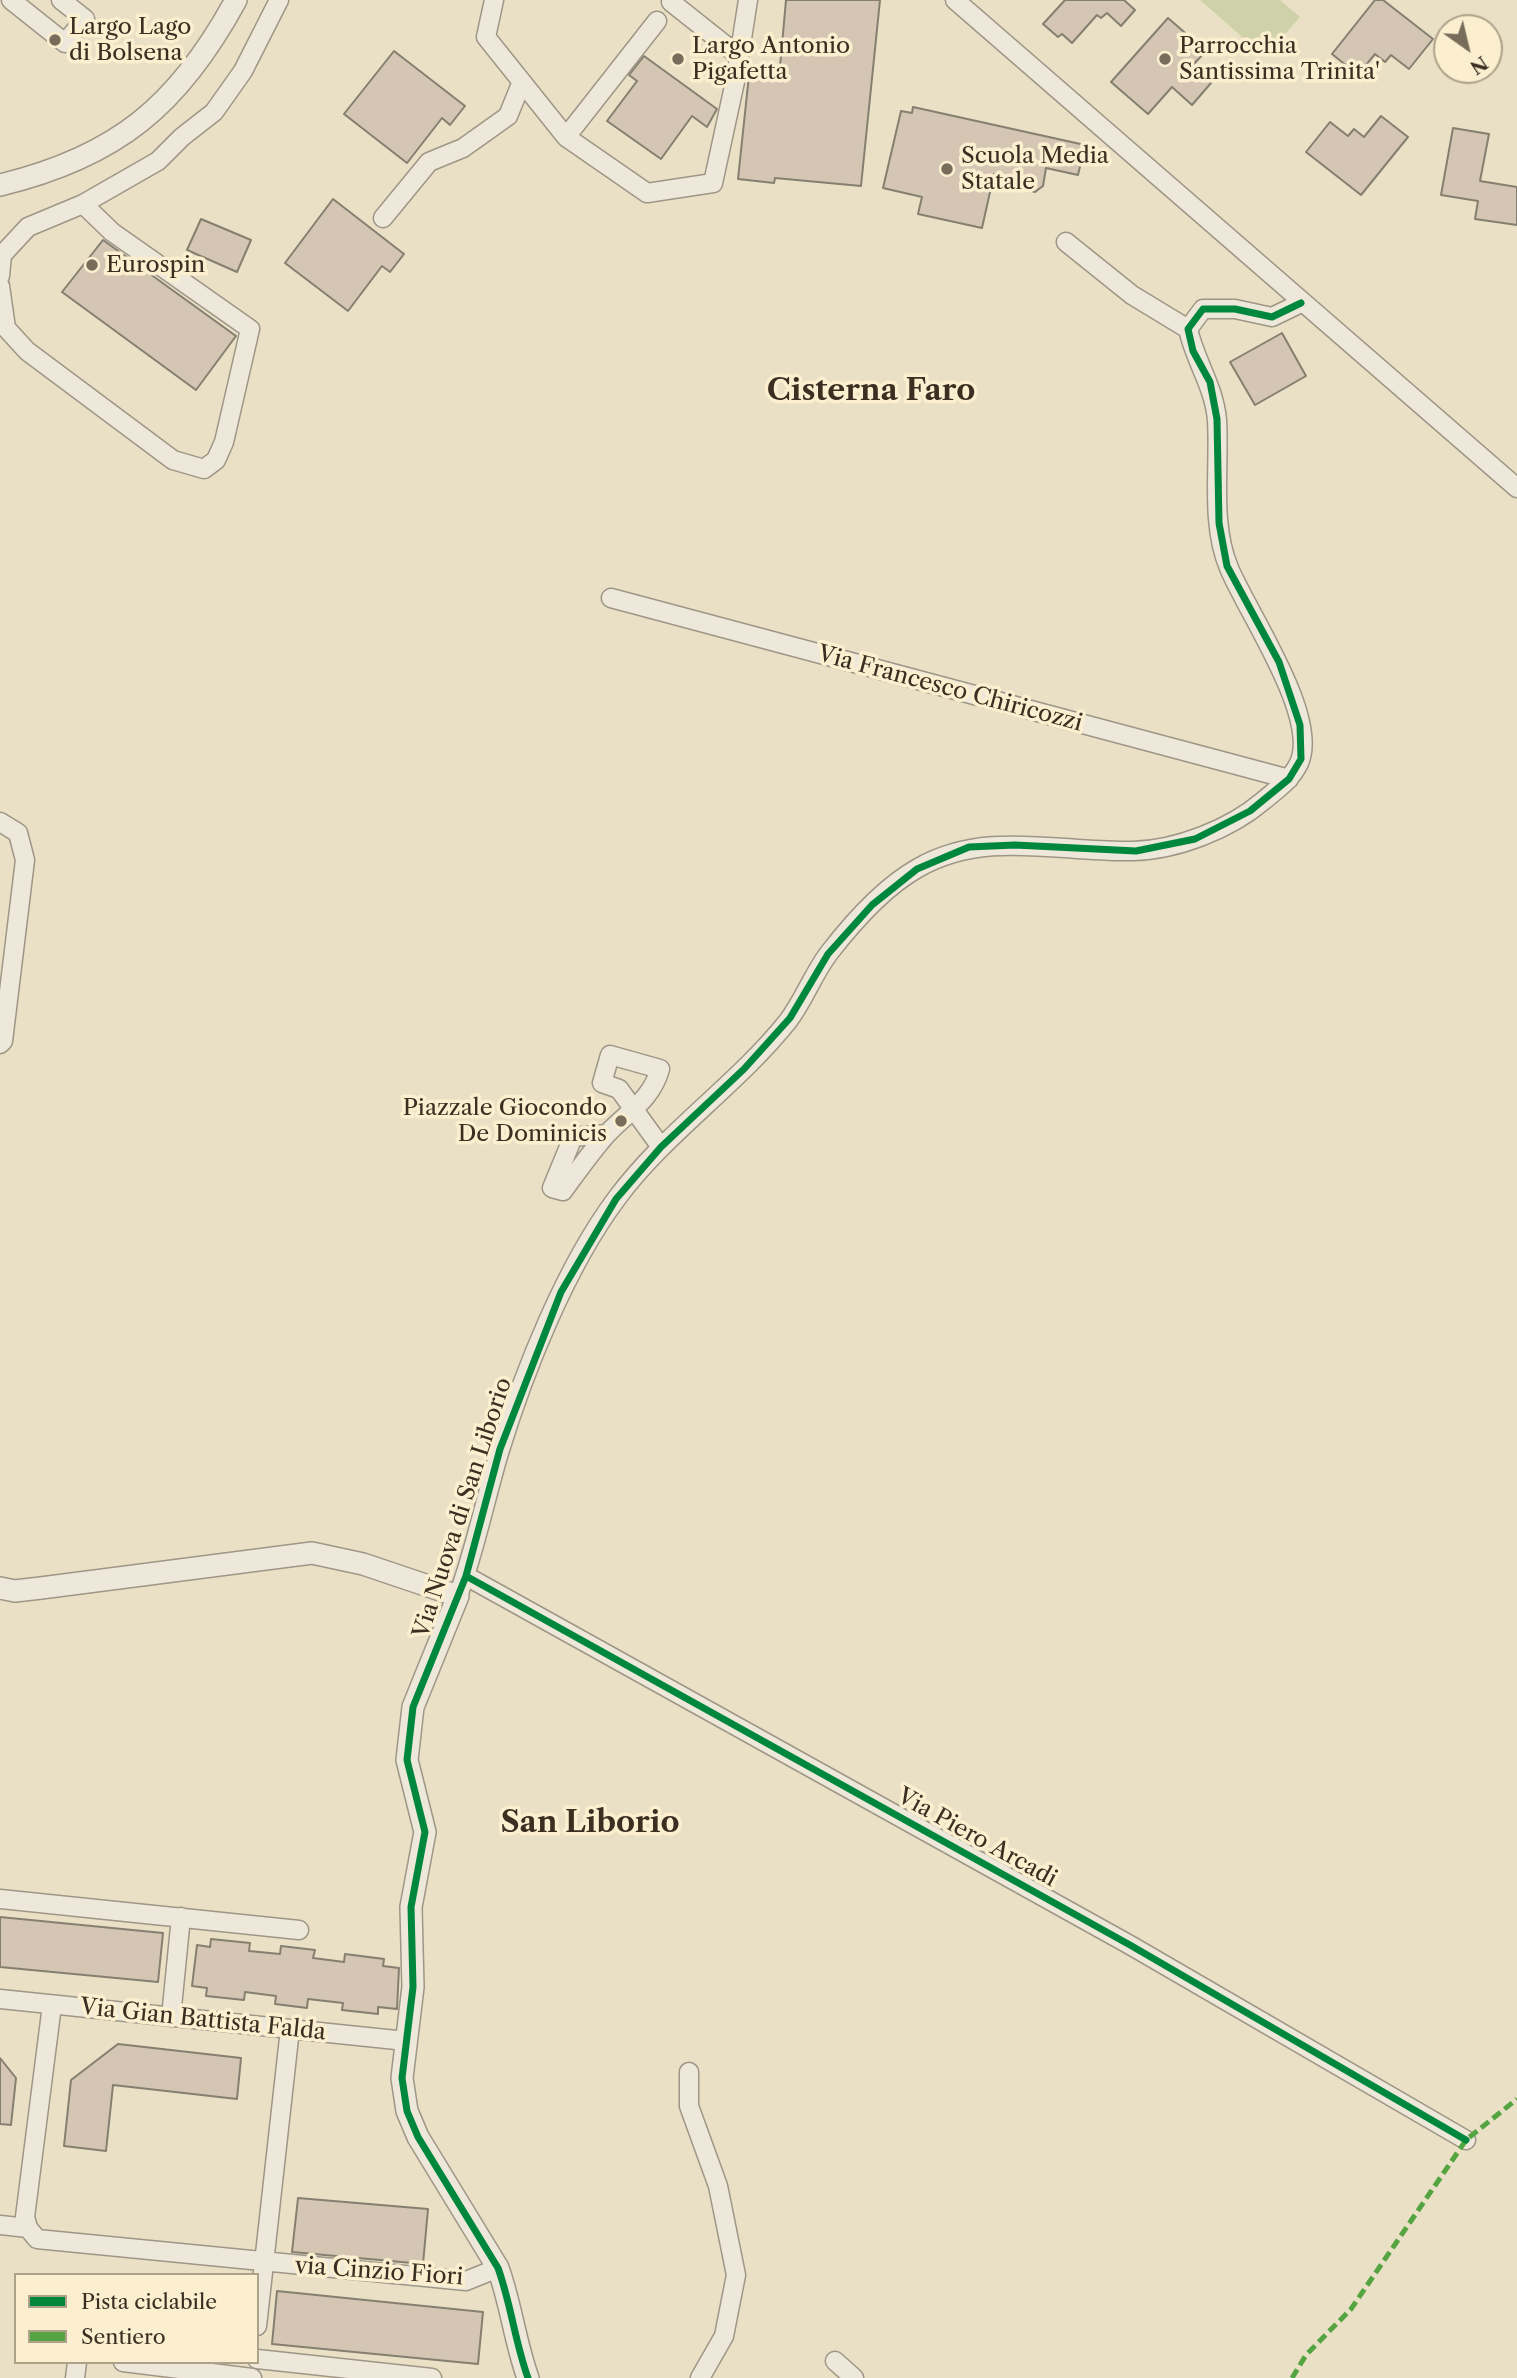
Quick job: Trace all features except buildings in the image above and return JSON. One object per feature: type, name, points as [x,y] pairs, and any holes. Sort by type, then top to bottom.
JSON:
[{"type":"street","points":[[11,0],[65,43],[85,19],[61,0]]},
{"type":"street","points":[[0,185],[35,177],[79,160],[137,125],[166,102],[193,70],[213,42],[236,0]]},
{"type":"street","points":[[0,276],[2,255],[28,227],[83,204],[158,161],[182,137],[214,112],[243,71],[279,0]]},
{"type":"street","points":[[494,0],[485,37],[521,84],[566,137],[646,193],[713,183],[748,0]]},
{"type":"street","points":[[955,0],[1517,488]]},
{"type":"street","points":[[671,2],[739,56]]},
{"type":"street","points":[[566,137],[657,20]]},
{"type":"street","points":[[383,218],[429,162],[463,148],[508,116],[521,84]]},
{"type":"street","points":[[0,286],[6,328],[27,351],[173,460],[204,469],[216,460],[224,442],[250,329],[112,232],[83,204]]},
{"type":"street","points":[[1066,242],[1132,295],[1188,329],[1193,351],[1210,382],[1217,419],[1219,523],[1227,565],[1279,662],[1300,725],[1301,759],[1289,779]]},
{"type":"street","points":[[1188,329],[1203,309],[1235,309],[1272,317],[1301,303]]},
{"type":"street","name":"Via Francesco Chiricozzi","points":[[611,598],[1289,779]]},
{"type":"street","name":"Via Nuova di San Liborio","points":[[528,2378],[517,2349],[505,2289],[498,2269],[418,2137],[407,2110],[402,2078],[413,1987],[411,1907],[425,1832],[407,1760],[413,1707],[466,1576],[500,1449],[561,1292],[616,1199],[661,1147],[744,1069],[790,1018],[828,954],[872,905],[917,869],[969,847],[1016,845],[1136,851],[1195,839],[1250,811],[1289,779]]},
{"type":"street","points":[[0,822],[18,833],[25,860],[3,1041],[0,1044]]},
{"type":"street","points":[[607,1134],[634,1111],[661,1147]]},
{"type":"street","points":[[0,1588],[15,1591],[312,1553],[363,1564],[458,1596]]},
{"type":"street","name":"Via Piero Arcadi","points":[[466,1576],[1118,1938],[1466,2140]]},
{"type":"street","points":[[0,1899],[299,1930]]},
{"type":"street","points":[[171,2017],[181,1917]]},
{"type":"street","name":"Via Gian Battista Falda","points":[[0,1999],[406,2041]]},
{"type":"street","points":[[28,2228],[25,2217],[28,2178],[52,2005]]},
{"type":"street","points":[[259,2310],[290,2029]]},
{"type":"street","points":[[689,2072],[689,2106],[718,2186],[736,2275],[724,2336],[700,2378]]},
{"type":"street","name":"via Cinzio Fiori","points":[[0,2225],[28,2228],[37,2239],[265,2264],[466,2281],[498,2269]]},
{"type":"street","points":[[259,2359],[432,2378]]},
{"type":"street","points":[[835,2361],[854,2378]]},
{"type":"street","points":[[139,2364],[252,2378]]},
{"type":"green space","points":[[1200,0],[1280,0],[1300,17],[1265,57]]},
{"type":"marked path","points":[[1292,2378],[1306,2355],[1351,2309],[1466,2140],[1517,2099]]},
{"type":"cycle path","points":[[528,2378],[498,2268],[418,2137],[407,2111],[402,2078],[413,1987],[411,1907],[425,1832],[407,1760],[413,1707],[466,1576],[500,1449],[561,1292],[616,1199],[661,1147],[744,1069],[790,1018],[828,954],[872,905],[917,869],[969,847],[1015,845],[1136,851],[1195,839],[1250,811],[1289,779],[1301,759],[1300,725],[1279,662],[1227,566],[1219,523],[1217,419],[1210,382],[1193,351],[1188,329],[1203,309],[1235,309],[1272,317],[1301,303]]},
{"type":"cycle path","points":[[466,1576],[1130,1945],[1466,2140]]},
{"type":"place","name":"Largo Lago di Bolsena","points":[[55,40]]},
{"type":"place","name":"Largo Antonio Pigafetta","points":[[678,59]]},
{"type":"place","name":"Parrocchia Santissima Trinita'","points":[[1165,59]]},
{"type":"place","name":"Scuola Media Statale","points":[[947,169]]},
{"type":"place","name":"Eurospin","points":[[92,265]]},
{"type":"place","name":"Piazzale Giocondo De Dominicis","points":[[621,1121]]},
{"type":"district","name":"Cisterna Faro","points":[[871,391]]},
{"type":"district","name":"San Liborio","points":[[590,1823]]}]
